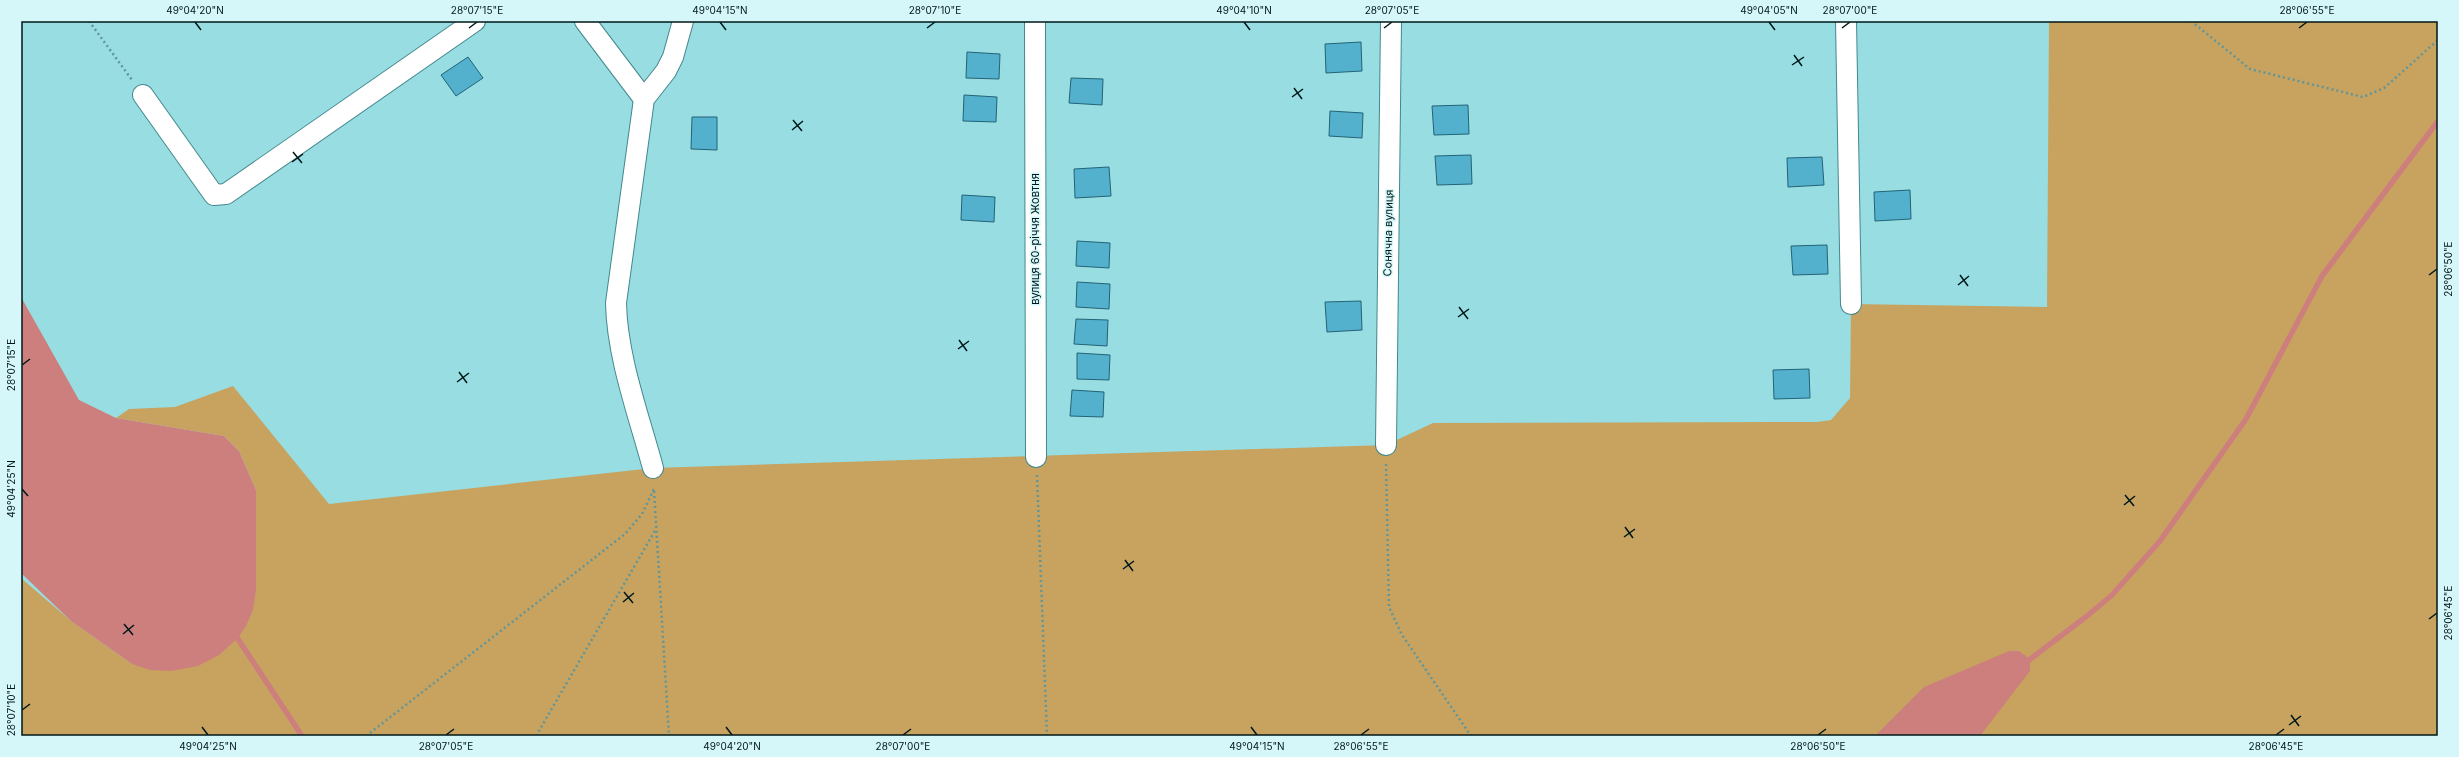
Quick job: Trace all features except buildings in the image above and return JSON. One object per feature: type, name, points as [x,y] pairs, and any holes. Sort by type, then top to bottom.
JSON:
[{"type":"street","points":[[143,95],[214,195],[226,194],[476,21]]},
{"type":"street","points":[[585,21],[644,99]]},
{"type":"street","points":[[653,468],[624,359],[616,322],[616,303],[644,99],[669,64],[680,38],[683,21]]},
{"type":"street","name":"вулиця 60-річчя Жовтня","points":[[1035,21],[1036,457]]},
{"type":"street","name":"Сонячна вулиця","points":[[1386,445],[1391,21]]},
{"type":"street","points":[[1846,21],[1851,304]]},
{"type":"path","points":[[89,21],[143,95]]},
{"type":"path","points":[[2191,21],[2250,68],[2363,97],[2384,88],[2438,40]]},
{"type":"path","points":[[1386,445],[1389,607],[1402,635],[1471,736]]},
{"type":"path","points":[[1036,457],[1047,736]]},
{"type":"path","points":[[653,468],[669,736]]},
{"type":"path","points":[[366,736],[626,534],[642,514],[654,489]]},
{"type":"path","points":[[536,736],[657,529]]},
{"type":"shaded area","points":[[2049,21],[2438,21],[2438,736],[21,736],[21,578],[71,621],[132,664],[238,638],[253,610],[256,490],[239,451],[224,436],[116,418],[129,409],[175,407],[233,386],[329,504],[653,468],[1386,445],[1433,423],[1817,422],[1831,420],[1850,398],[1851,304],[2047,307]]},
{"type":"shaded area","points":[[21,297],[79,400],[116,418],[224,436],[239,451],[256,490],[256,590],[253,610],[246,626],[238,638],[219,655],[198,666],[171,671],[150,670],[132,664],[71,621],[21,573]]},
{"type":"shaded area","points":[[2009,651],[2019,651],[2030,659],[2030,671],[1980,736],[1875,736],[1924,687]]},
{"type":"waterway","points":[[2025,663],[2112,595],[2160,541],[2246,419],[2322,276],[2438,121]]},
{"type":"waterway","points":[[234,633],[302,736]]}]
